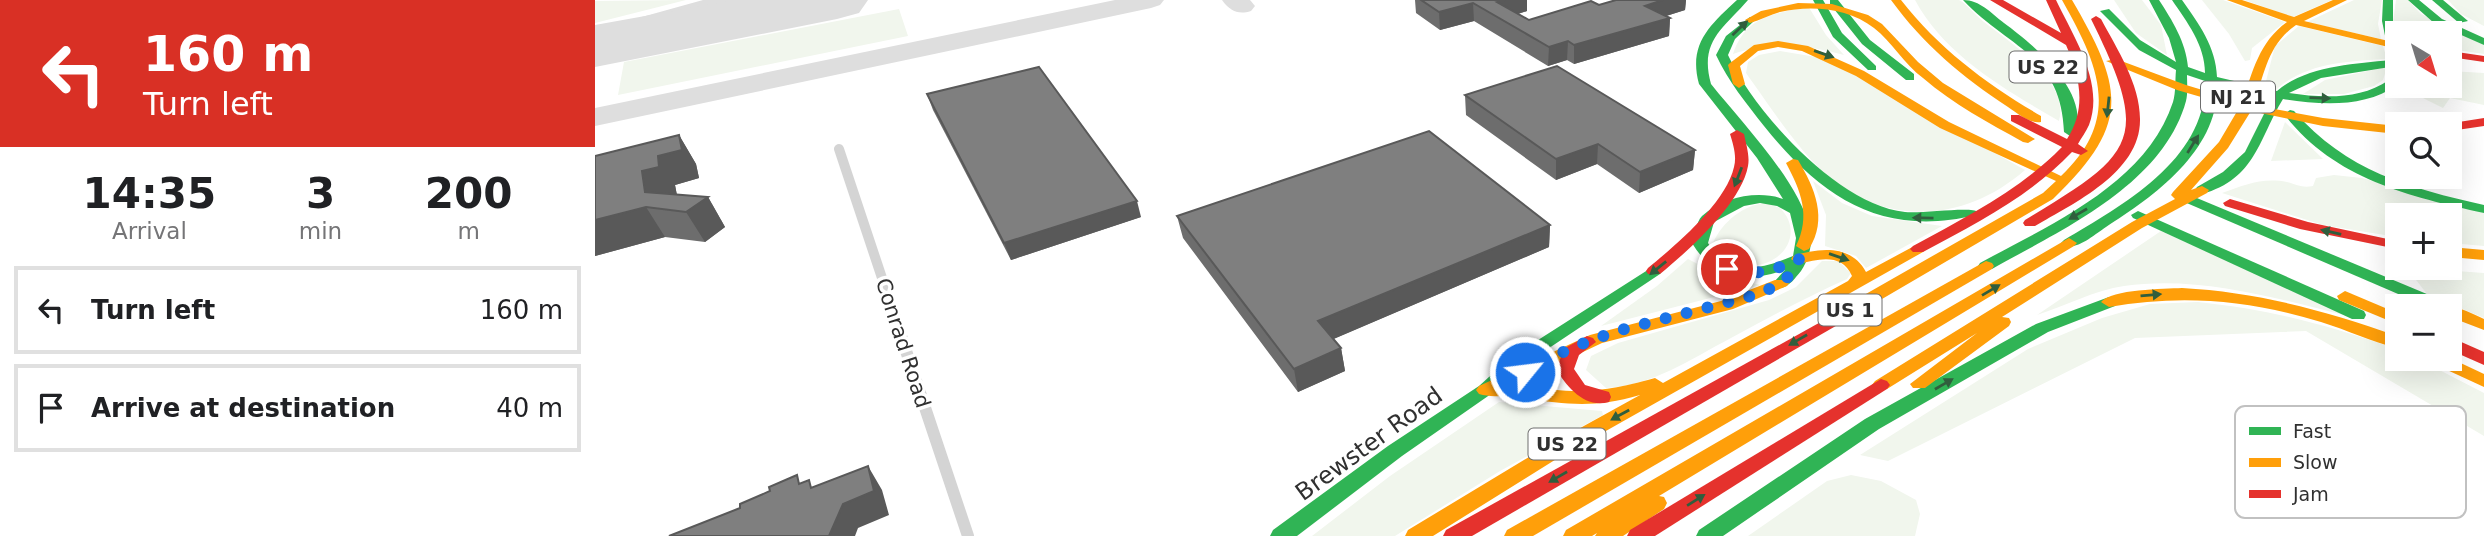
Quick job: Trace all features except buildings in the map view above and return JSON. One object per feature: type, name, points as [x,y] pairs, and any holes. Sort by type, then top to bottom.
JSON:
[{"type":"main road","name":"Brewster Road","points":[[1485,390],[1587,342],[1763,293],[1788,277],[1801,252],[1803,226],[1783,190],[1703,80],[1698,56],[1711,32],[1743,0]]},
{"type":"main road","points":[[1818,0],[1825,18],[1852,50],[1893,83],[1951,117],[2139,168],[2385,294]]},
{"type":"main road","points":[[1830,0],[1877,16],[1921,61],[2027,139]]},
{"type":"main road","points":[[1830,0],[1874,50],[1917,81],[1966,110],[2027,139],[2226,213],[2412,294]]},
{"type":"main road","points":[[1885,0],[1904,28],[1940,64],[1982,96],[2027,139]]},
{"type":"main road","points":[[1896,0],[1922,34],[1957,66],[2027,139]]},
{"type":"main road","name":"US 22","points":[[1416,536],[1535,463],[2012,196],[2056,159],[2073,120],[2066,89],[2049,68],[1968,0]]},
{"type":"main road","points":[[2040,0],[2085,93]]},
{"type":"main road","points":[[2051,0],[2076,57],[2087,110],[2082,128],[2056,159]]},
{"type":"main road","name":"US 1","points":[[1454,536],[2001,225],[2062,185],[2095,149],[2103,132],[2109,105],[2106,79],[2098,54],[2067,0]]},
{"type":"main road","points":[[1597,489],[1759,384],[2081,194],[2120,163],[2136,137],[2136,107],[2112,48],[2084,0]]},
{"type":"main road","points":[[1515,536],[2080,212],[2134,174],[2164,139],[2181,92],[2183,66],[2178,43],[2154,0]]},
{"type":"main road","points":[[1574,536],[2119,213],[2159,183],[2187,154],[2209,112],[2212,72],[2201,35],[2176,0]]},
{"type":"main road","points":[[2189,0],[2219,44],[2230,90],[2220,133],[2190,183]]},
{"type":"main road","points":[[2232,0],[2307,25],[2385,43]]},
{"type":"main road","points":[[2137,225],[2213,161],[2241,117],[2265,51],[2277,34],[2342,0]]},
{"type":"main road","points":[[2102,6],[2139,44],[2181,69],[2248,89],[2316,99],[2370,95],[2393,83],[2397,68],[2385,23],[2388,0]]},
{"type":"main road","points":[[2413,0],[2438,21],[2484,42]]},
{"type":"main road","points":[[2437,0],[2453,15],[2484,31]]},
{"type":"main road","points":[[1795,212],[1779,200],[1757,196],[1736,203],[1707,220],[1701,234],[1701,248],[1712,261],[1727,269],[1743,273],[1768,272],[1801,252],[1815,226],[1814,209],[1803,181],[1776,134],[1721,55],[1726,42],[1738,30],[1772,7],[1797,3],[1826,5],[1868,18],[1927,76],[2027,139],[2194,234],[2385,327]]},
{"type":"main road","points":[[2000,3],[2082,48],[2196,92],[2312,121],[2385,127]]},
{"type":"main road","name":"NJ 21","points":[[2102,6],[2117,32],[2134,48],[2202,84],[2290,111],[2385,126]]},
{"type":"main road","points":[[1739,84],[1734,65],[1747,53],[1783,47],[1818,51],[1840,61],[1929,117],[2027,139]]},
{"type":"main road","points":[[2462,56],[2484,59]]},
{"type":"main road","points":[[1638,536],[2137,225],[2216,183],[2238,167],[2252,150],[2279,96],[2289,87],[2338,69],[2385,64]]},
{"type":"main road","points":[[2462,65],[2484,67]]},
{"type":"main road","points":[[2297,86],[2288,103],[2291,116],[2306,135],[2328,152],[2396,184],[2484,209]]},
{"type":"main road","points":[[2462,126],[2484,122]]},
{"type":"main road","name":"Brewster Road","points":[[1281,536],[1395,451],[1485,390],[1516,362],[1645,278],[1678,252],[1733,189],[1742,170],[1734,125]]},
{"type":"main road","points":[[1776,134],[1827,187],[1853,203],[1880,213],[1910,218],[1941,218],[1982,209],[2012,196]]},
{"type":"main road","points":[[2226,213],[2385,243]]},
{"type":"main road","points":[[2194,234],[2385,314]]},
{"type":"main road","points":[[1801,252],[1842,257],[1858,269],[1860,277],[1854,284]]},
{"type":"main road","points":[[2462,254],[2484,255]]},
{"type":"main road","points":[[1707,536],[1842,443],[2028,337],[2085,310],[2124,298],[2181,293],[2246,299],[2315,314],[2385,338]]},
{"type":"main road","points":[[1842,443],[1855,429],[2010,317],[2026,294]]},
{"type":"main road","points":[[2462,316],[2484,325]]},
{"type":"main road","points":[[1605,536],[1932,324]]},
{"type":"main road","points":[[2462,329],[2484,338]]},
{"type":"main road","points":[[1587,342],[1568,357],[1565,363],[1567,376],[1579,389],[1604,397]]},
{"type":"main road","points":[[2462,349],[2484,359]]},
{"type":"main road","points":[[1485,390],[1513,390],[1577,401],[1644,388],[1722,358]]},
{"type":"main road","points":[[2462,363],[2484,373]]},
{"type":"main road","points":[[2462,370],[2484,381]]},
{"type":"street","name":"Conrad Road","points":[[839,149],[968,536]]},
{"type":"shaded area","points":[[686,0],[595,23],[595,1]]},
{"type":"shaded area","points":[[1915,0],[1959,0],[1965,4],[2036,64],[2056,92],[2060,106],[2059,121],[1998,84],[1960,55],[1928,20]]},
{"type":"shaded area","points":[[2114,0],[2142,0],[2161,25],[2167,55],[2136,33]]},
{"type":"shaded area","points":[[2202,0],[2223,0],[2285,22],[2252,48],[2250,60],[2245,61],[2229,34]]},
{"type":"shaded area","points":[[2244,0],[2332,0],[2293,17]]},
{"type":"shaded area","points":[[2354,0],[2382,0],[2378,24],[2381,39],[2307,22]]},
{"type":"shaded area","points":[[2396,0],[2408,0],[2421,14],[2435,21],[2393,21]]},
{"type":"shaded area","points":[[2448,0],[2484,0],[2484,26],[2461,14]]},
{"type":"shaded area","points":[[1808,6],[1826,35],[1844,55],[1789,46],[1759,48],[1733,54],[1745,31],[1753,24],[1772,15]]},
{"type":"shaded area","points":[[899,9],[908,36],[618,95],[624,62]]},
{"type":"shaded area","points":[[2299,26],[2383,46],[2385,59],[2313,69],[2299,74],[2275,91],[2264,89],[2275,46]]},
{"type":"shaded area","points":[[2462,34],[2484,45],[2484,54],[2462,51]]},
{"type":"shaded area","points":[[1780,51],[1828,59],[2025,170],[2003,187],[1954,208],[1903,211],[1878,205],[1854,194],[1830,178],[1807,156],[1746,73],[1748,62],[1759,55]]},
{"type":"shaded area","points":[[2385,67],[2383,80],[2374,86],[2344,94],[2303,94],[2325,80]]},
{"type":"shaded area","points":[[2462,72],[2484,73],[2484,105],[2450,98],[2462,98]]},
{"type":"shaded area","points":[[2423,98],[2450,98],[2443,108]]},
{"type":"shaded area","points":[[2285,122],[2323,159],[2271,161]]},
{"type":"shaded area","points":[[2334,175],[2362,178],[2385,185],[2385,189],[2400,189],[2449,203],[2385,203],[2385,235],[2323,225],[2222,193],[2270,180],[2313,186],[2316,178]]},
{"type":"shaded area","points":[[1813,181],[1842,203],[1872,216],[1942,226],[1866,268],[1856,256],[1825,246],[1826,215]]},
{"type":"shaded area","points":[[1767,203],[1780,208],[1788,220],[1791,233],[1787,245],[1779,255],[1768,262],[1753,266],[1737,264],[1720,256],[1713,243],[1728,221],[1750,207]]},
{"type":"shaded area","points":[[2462,207],[2484,213],[2484,246],[2462,244]]},
{"type":"shaded area","points":[[2161,231],[2352,317],[2210,286],[2153,283],[2102,291],[2037,315]]},
{"type":"shaded area","points":[[1688,259],[1723,277],[1761,285],[1601,326],[1657,286]]},
{"type":"shaded area","points":[[1822,261],[1838,261],[1851,273],[1847,279],[1656,377],[1606,388],[1586,370],[1591,356],[1618,343],[1769,300],[1796,287]]},
{"type":"shaded area","points":[[2462,271],[2484,273],[2484,318],[2462,309],[2462,294],[2427,294],[2416,280],[2462,280]]},
{"type":"shaded area","points":[[2198,302],[2251,309],[2347,333],[2385,345],[2385,371],[2441,371],[2484,393],[2484,436],[2466,425],[2466,406],[2433,406],[2306,331],[2135,338],[1888,461],[1860,455],[2028,349],[2102,318],[2150,304]]},
{"type":"shaded area","points":[[1499,402],[1602,411],[1603,415],[1500,471],[1395,536],[1312,536],[1390,476]]},
{"type":"shaded area","points":[[1851,475],[1881,481],[1916,500],[1920,514],[1915,536],[1748,536],[1827,481]]},
{"type":"taxiway","points":[[595,38],[731,0]]},
{"type":"taxiway","points":[[595,117],[1151,0]]},
{"type":"taxiway","points":[[1235,0],[1242,6]]},
{"type":"runway","points":[[595,46],[837,0]]},
{"type":"traffic: fast","points":[[1743,0],[1709,37],[1701,58],[1701,71],[1705,84],[1776,176],[1798,215],[1804,238],[1802,253],[1792,272],[1781,283]]},
{"type":"traffic: fast","points":[[1818,0],[1837,35],[1872,68]]},
{"type":"traffic: fast","points":[[1968,0],[2021,41],[2052,72],[2063,89],[2069,109],[2070,132]]},
{"type":"traffic: fast","points":[[1986,266],[2083,211],[2116,187],[2145,161],[2167,132],[2181,99],[2182,63],[2175,38],[2154,0]]},
{"type":"traffic: fast","points":[[2069,243],[2145,194],[2169,173],[2189,150],[2204,124],[2212,97],[2211,66],[2202,39],[2177,0]]},
{"type":"traffic: fast","points":[[2105,11],[2143,47],[2178,67],[2234,86],[2265,93],[2328,100],[2355,98],[2377,92],[2395,81],[2396,60],[2388,21],[2388,0]]},
{"type":"traffic: fast","points":[[2413,0],[2438,21],[2484,42]]},
{"type":"traffic: fast","points":[[2437,0],[2463,21]]},
{"type":"traffic: fast","points":[[1834,2],[1866,42],[1910,77]]},
{"type":"traffic: fast","points":[[1750,20],[1730,38],[1722,55],[1746,95],[1780,137],[1815,173],[1856,201],[1878,211],[1902,217],[1928,218],[1971,212]]},
{"type":"traffic: fast","points":[[2202,190],[2228,175],[2245,160],[2279,96],[2288,88],[2317,75],[2385,64]]},
{"type":"traffic: fast","points":[[2290,114],[2308,135],[2352,167],[2403,188],[2484,209]]},
{"type":"traffic: fast","points":[[2180,195],[2412,294]]},
{"type":"traffic: fast","points":[[1794,210],[1783,203],[1760,198],[1739,203],[1707,220],[1700,243],[1708,256],[1731,271],[1758,272],[1799,259]]},
{"type":"traffic: fast","points":[[2138,215],[2358,315]]},
{"type":"traffic: fast","points":[[1281,536],[1395,451],[1485,390],[1516,362],[1654,271]]},
{"type":"traffic: fast","points":[[1707,536],[1872,424],[2042,328],[2109,302]]},
{"type":"traffic: slow","points":[[1896,0],[1942,53],[1978,81],[2037,119]]},
{"type":"traffic: slow","points":[[1835,319],[2048,196],[2074,172],[2092,148],[2103,126],[2107,104],[2104,81],[2097,56],[2067,0]]},
{"type":"traffic: slow","points":[[2232,0],[2307,25],[2385,43]]},
{"type":"traffic: slow","points":[[2178,195],[2206,166],[2231,134],[2249,101],[2265,53],[2276,36],[2298,19],[2342,0]]},
{"type":"traffic: slow","points":[[1750,20],[1764,13],[1798,6],[1832,7],[1865,17],[1878,26],[1914,64],[1939,85],[1976,110],[2028,139]]},
{"type":"traffic: slow","points":[[1739,84],[1734,65],[1754,49],[1778,44],[1804,48],[1860,73],[1944,125],[2055,177]]},
{"type":"traffic: slow","points":[[2112,61],[2181,87],[2252,108],[2323,122],[2385,129]]},
{"type":"traffic: slow","points":[[1793,163],[1811,204],[1812,224],[1804,246]]},
{"type":"traffic: slow","points":[[1881,385],[2137,225],[2202,190]]},
{"type":"traffic: slow","points":[[1574,536],[2069,243]]},
{"type":"traffic: slow","points":[[1416,536],[1551,453],[1918,249]]},
{"type":"traffic: slow","points":[[2462,253],[2484,255]]},
{"type":"traffic: slow","points":[[1799,259],[1826,254],[1843,257],[1856,268],[1860,277],[1854,284]]},
{"type":"traffic: slow","points":[[1515,536],[1986,266]]},
{"type":"traffic: slow","points":[[1487,389],[1596,339],[1727,305],[1781,283]]},
{"type":"traffic: slow","points":[[2109,302],[2146,295],[2219,295],[2291,308],[2385,338]]},
{"type":"traffic: slow","points":[[2345,296],[2385,314]]},
{"type":"traffic: slow","points":[[2462,316],[2484,325]]},
{"type":"traffic: slow","points":[[1919,384],[2003,322]]},
{"type":"traffic: slow","points":[[2462,370],[2484,381]]},
{"type":"traffic: slow","points":[[1485,390],[1594,399],[1655,384]]},
{"type":"traffic: slow","points":[[1606,536],[1657,503]]},
{"type":"traffic: jam","points":[[1995,0],[2073,44]]},
{"type":"traffic: jam","points":[[1918,249],[2022,190],[2048,170],[2069,148],[2083,125],[2087,100],[2083,74],[2051,0]]},
{"type":"traffic: jam","points":[[2030,223],[2097,180],[2118,161],[2130,142],[2134,119],[2129,93],[2117,60],[2096,19]]},
{"type":"traffic: jam","points":[[2462,56],[2484,59]]},
{"type":"traffic: jam","points":[[2015,118],[2081,151]]},
{"type":"traffic: jam","points":[[2462,125],[2484,122]]},
{"type":"traffic: jam","points":[[1654,271],[1691,238],[1729,193],[1741,167],[1737,134]]},
{"type":"traffic: jam","points":[[2230,203],[2305,226],[2385,243]]},
{"type":"traffic: jam","points":[[1454,536],[1835,319]]},
{"type":"traffic: jam","points":[[1587,342],[1571,352],[1565,369],[1579,389],[1602,397]]},
{"type":"traffic: jam","points":[[2462,349],[2484,359]]},
{"type":"traffic: jam","points":[[1638,536],[1881,385]]},
{"type":"route","points":[[1525,372],[1559,353],[1617,331],[1763,293],[1788,277],[1799,259],[1768,272],[1752,274],[1727,269]]}]
